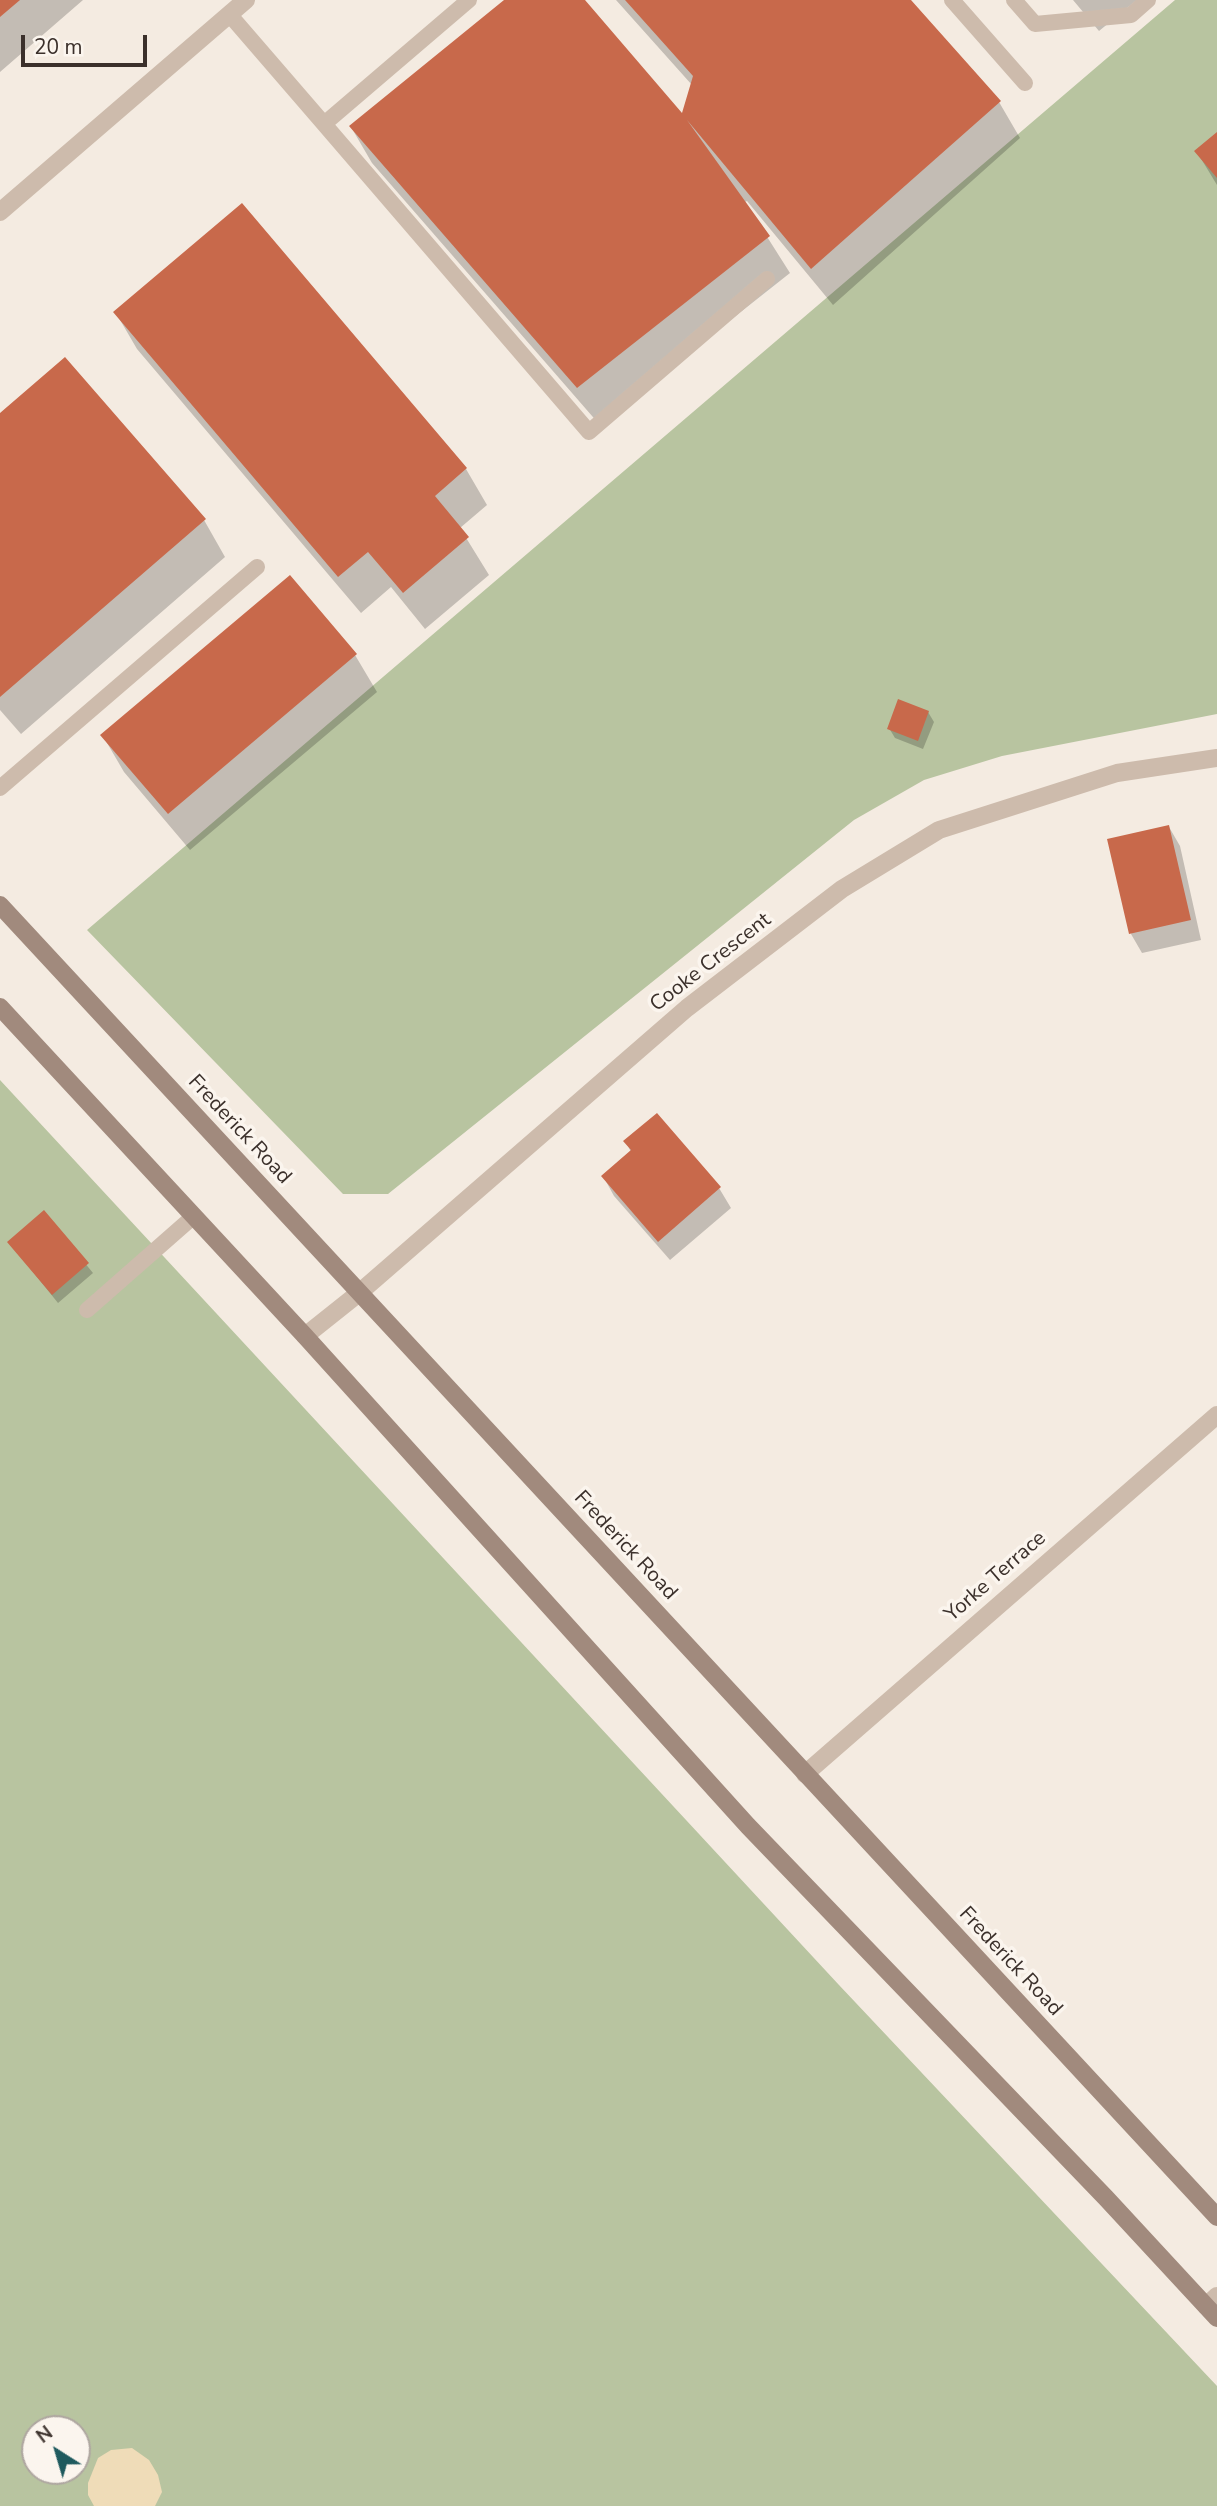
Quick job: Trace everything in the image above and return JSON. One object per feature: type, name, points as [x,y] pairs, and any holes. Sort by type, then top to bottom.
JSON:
[{"type":"main road","name":"Frederick Road","points":[[0,905],[1217,2217]]},
{"type":"main road","points":[[0,1007],[305,1336],[748,1826],[1213,2306]]},
{"type":"street","points":[[0,212],[246,0]]},
{"type":"street","name":"Cooke Crescent","points":[[305,1336],[359,1293],[687,1008],[842,889],[939,830],[1117,773],[1217,758]]},
{"type":"street","name":"Yorke Terrace","points":[[805,1774],[1217,1415]]},
{"type":"lane","points":[[324,124],[469,0]]},
{"type":"lane","points":[[952,0],[1025,83]]},
{"type":"lane","points":[[1014,0],[1035,24],[1131,15],[1148,0]]},
{"type":"lane","points":[[229,14],[589,432],[767,279]]},
{"type":"lane","points":[[0,788],[257,567]]},
{"type":"lane","points":[[87,1310],[194,1216]]},
{"type":"green space","points":[[1175,0],[1217,0],[1217,714],[1002,756],[924,780],[854,820],[388,1194],[343,1194],[87,930]]},
{"type":"green space","points":[[0,1080],[839,1985],[1217,2386],[1217,2506],[0,2506]]},
{"type":"sand","points":[[132,2448],[149,2460],[158,2475],[162,2492],[155,2506],[94,2506],[88,2495],[88,2485],[91,2485],[91,2476],[98,2458],[111,2450]]},
{"type":"building","points":[[0,0],[20,0],[0,17]]},
{"type":"building","points":[[504,0],[585,0],[682,113],[693,76],[625,0],[911,0],[1001,101],[811,269],[687,120],[770,236],[577,388],[349,126]]},
{"type":"building","points":[[1217,132],[1217,178],[1194,151]]},
{"type":"building","points":[[242,203],[467,468],[435,496],[469,537],[403,593],[368,552],[338,577],[113,312]]},
{"type":"building","points":[[65,357],[206,519],[0,697],[0,413]]},
{"type":"building","points":[[290,575],[357,654],[168,814],[100,735]]},
{"type":"building","points":[[898,699],[929,711],[918,741],[887,729]]},
{"type":"building","points":[[1169,825],[1191,920],[1129,934],[1107,839]]},
{"type":"building","points":[[657,1113],[721,1187],[658,1242],[601,1176],[631,1150],[623,1141]]},
{"type":"building","points":[[44,1210],[89,1263],[52,1295],[7,1242]]}]
